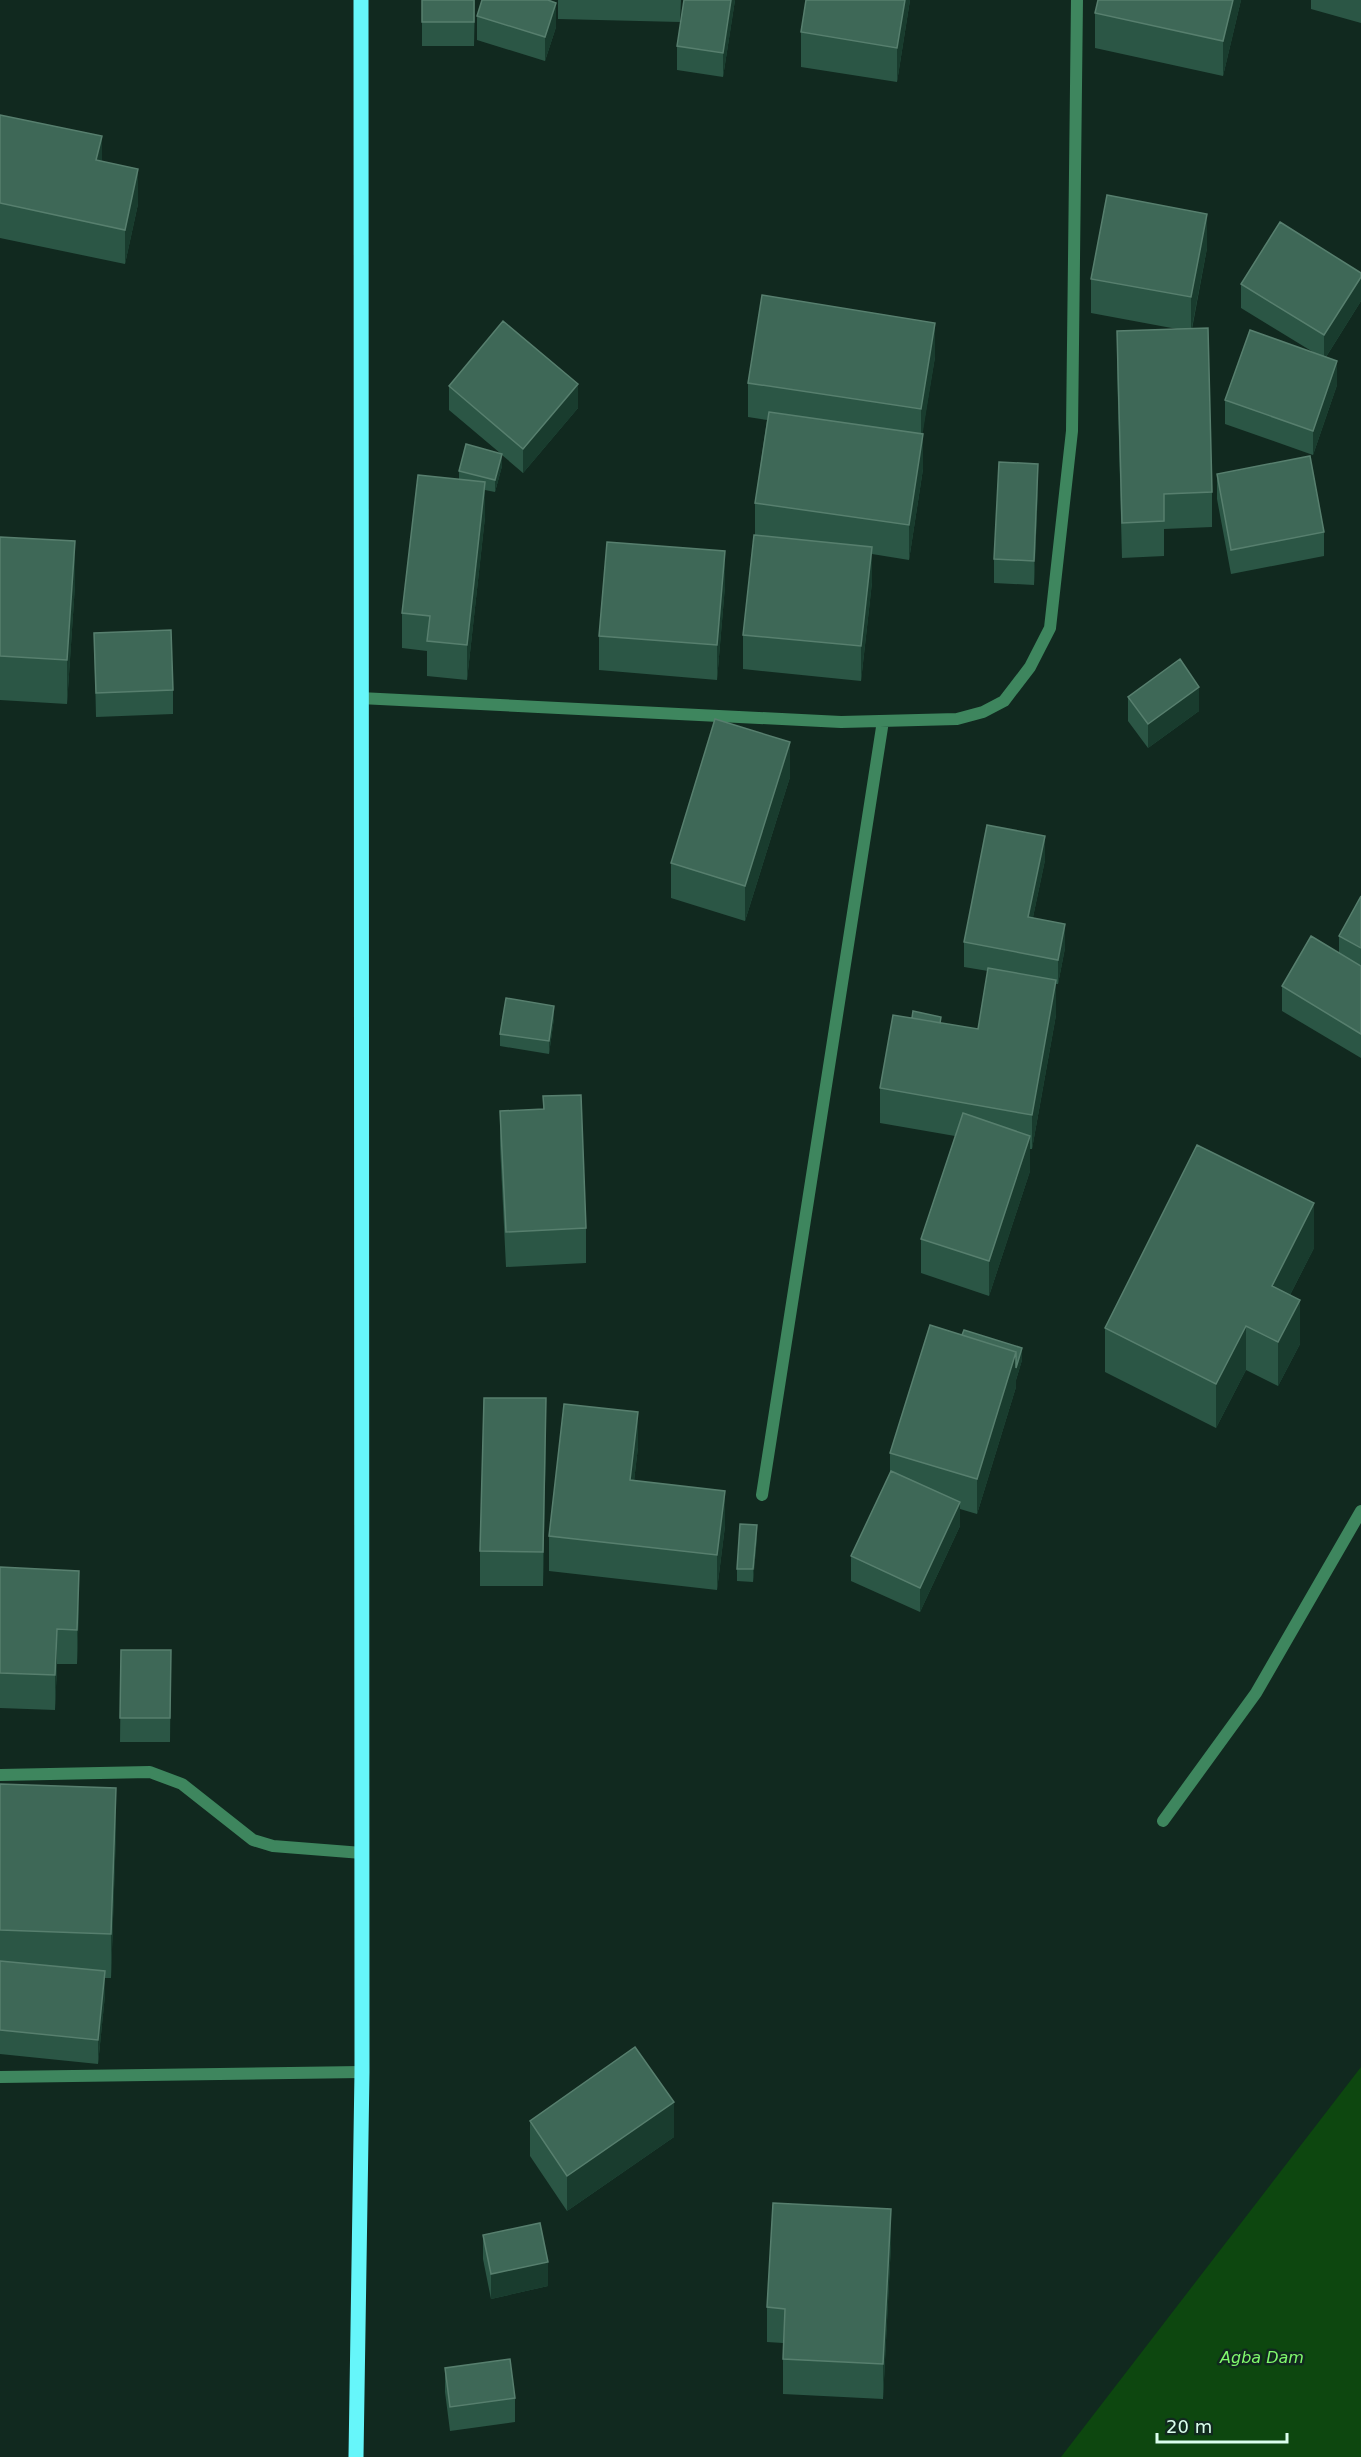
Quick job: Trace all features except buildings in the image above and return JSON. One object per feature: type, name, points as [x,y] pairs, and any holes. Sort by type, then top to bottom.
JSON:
[{"type":"main road","points":[[357,2457],[362,2072],[361,0]]},
{"type":"street","points":[[360,698],[841,722],[957,719],[983,712],[1004,701],[1030,667],[1050,628],[1072,431],[1077,0]]},
{"type":"street","points":[[762,1495],[883,721]]},
{"type":"street","points":[[1163,1821],[1256,1693],[1361,1511]]},
{"type":"street","points":[[0,1775],[150,1772],[182,1784],[253,1840],[273,1846],[362,1853]]},
{"type":"street","points":[[0,2077],[362,2072]]},
{"type":"water","name":"Agba Dam","points":[[1361,2067],[1361,2457],[1061,2457]]}]
